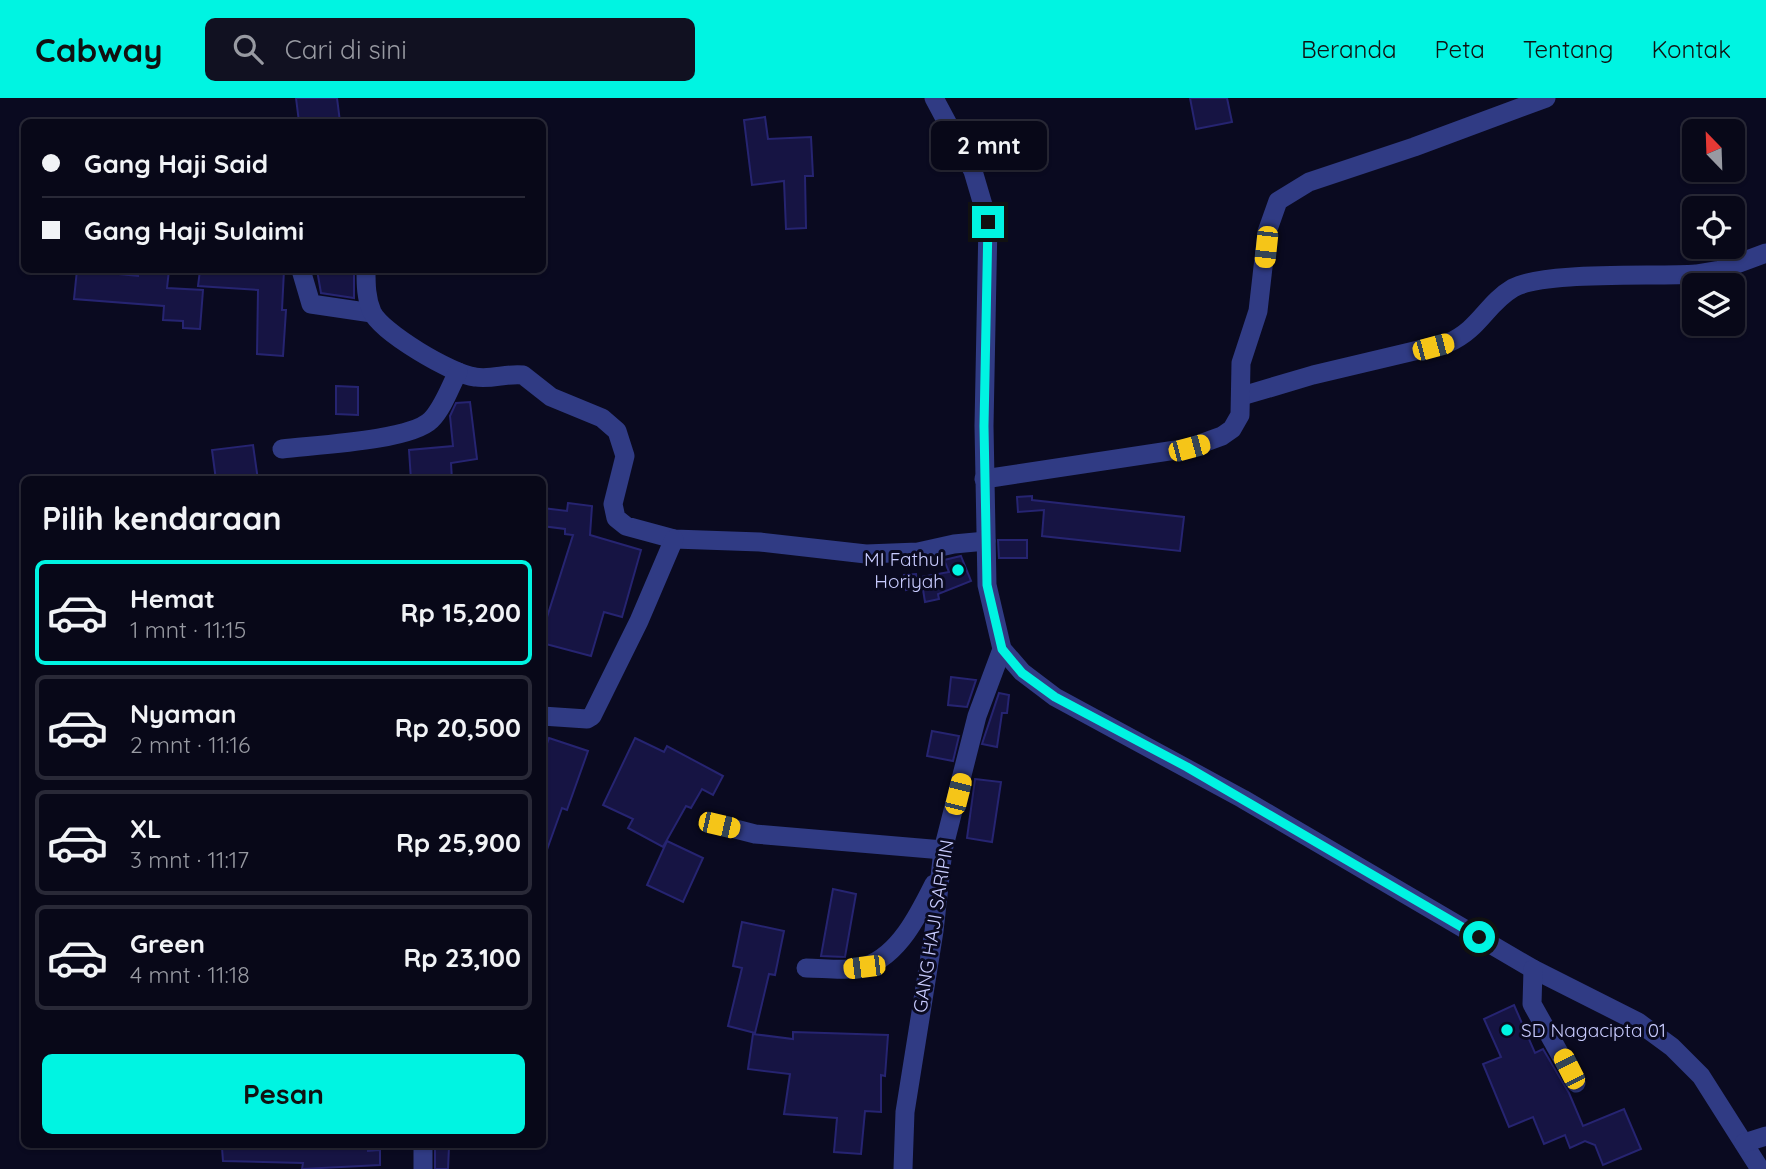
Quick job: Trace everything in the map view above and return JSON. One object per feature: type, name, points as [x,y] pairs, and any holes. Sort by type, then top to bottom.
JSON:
[{"type":"street","points":[[934,98],[973,171],[988,222],[984,479],[987,585],[1002,649],[1022,673],[1055,697],[1243,799],[1533,969],[1639,1022],[1672,1047],[1701,1076],[1760,1169]]},
{"type":"street","points":[[984,479],[1206,444],[1232,429],[1240,415],[1241,363],[1258,311],[1269,224],[1284,195],[1309,182],[1546,98]]},
{"type":"street","points":[[1242,396],[1313,375],[1448,343],[1465,335],[1499,299],[1525,282],[1696,274],[1720,270],[1766,253]]},
{"type":"street","points":[[302,273],[311,304],[372,313]]},
{"type":"street","points":[[366,273],[372,313],[390,331],[458,372],[482,378],[523,375],[551,397],[611,425],[625,449],[613,504],[616,518],[626,526],[674,539],[760,542],[866,554],[918,552],[986,541]]},
{"type":"street","points":[[282,449],[401,434],[422,427],[438,411],[458,372]]},
{"type":"street","points":[[546,716],[587,719],[595,712],[674,539]]},
{"type":"street","name":"GANG HAJI SARIPIN","points":[[903,1169],[905,1112],[934,931],[943,850],[977,716],[1002,649]]},
{"type":"street","points":[[719,825],[755,834],[943,850]]},
{"type":"street","points":[[806,968],[864,967],[891,952],[923,905],[938,877]]},
{"type":"street","points":[[1533,969],[1532,1003],[1576,1083]]},
{"type":"street","points":[[1744,1143],[1766,1136]]},
{"type":"street","points":[[423,1148],[423,1169]]},
{"type":"building","points":[[296,98],[337,98],[340,119],[299,119]]},
{"type":"building","points":[[1190,98],[1227,98],[1232,122],[1196,129]]},
{"type":"building","points":[[765,117],[768,139],[811,137],[813,176],[805,176],[806,228],[786,229],[784,181],[752,185],[744,120]]},
{"type":"building","points":[[77,273],[138,276],[138,273],[169,273],[167,288],[203,290],[200,329],[183,328],[183,321],[163,320],[164,306],[74,299]]},
{"type":"building","points":[[200,273],[284,273],[282,310],[286,310],[283,356],[257,354],[258,290],[198,286]]},
{"type":"building","points":[[318,273],[354,273],[354,298],[321,293]]},
{"type":"building","points":[[336,386],[358,387],[358,415],[336,414]]},
{"type":"building","points":[[470,402],[477,459],[451,463],[452,476],[411,476],[409,450],[453,446],[450,416],[456,403]]},
{"type":"building","points":[[253,445],[257,476],[215,476],[212,450]]},
{"type":"building","points":[[1032,496],[1032,500],[1184,517],[1180,551],[1042,536],[1044,510],[1018,512],[1017,497]]},
{"type":"building","points":[[568,503],[592,506],[590,535],[641,550],[622,617],[604,612],[591,656],[546,644],[546,620],[573,535],[565,534],[565,529],[546,527],[546,508],[567,511]]},
{"type":"building","points":[[998,540],[1027,540],[1027,558],[999,558]]},
{"type":"building","points":[[961,556],[971,581],[938,594],[939,599],[925,602],[921,577],[949,572],[944,560]]},
{"type":"building","points":[[916,574],[918,588],[906,590],[904,575]]},
{"type":"building","points":[[951,677],[976,680],[967,707],[948,705]]},
{"type":"building","points":[[999,693],[1009,695],[1007,713],[1002,713],[997,747],[982,744]]},
{"type":"building","points":[[932,731],[959,736],[953,761],[927,756]]},
{"type":"building","points":[[549,738],[588,751],[567,810],[562,808],[546,852],[546,747]]},
{"type":"building","points":[[635,738],[664,752],[667,746],[723,776],[713,795],[702,789],[691,808],[686,806],[663,847],[628,828],[633,819],[603,805]]},
{"type":"building","points":[[975,779],[1001,782],[992,842],[967,838]]},
{"type":"building","points":[[667,841],[703,858],[683,902],[647,885]]},
{"type":"building","points":[[833,889],[856,894],[845,957],[821,956]]},
{"type":"building","points":[[742,922],[784,931],[775,975],[769,974],[755,1033],[728,1026],[742,968],[733,966]]},
{"type":"building","points":[[1514,1005],[1535,1053],[1543,1049],[1569,1093],[1583,1126],[1624,1109],[1641,1149],[1603,1165],[1595,1145],[1585,1141],[1570,1148],[1565,1135],[1544,1144],[1533,1117],[1509,1127],[1483,1064],[1501,1057],[1484,1019]]},
{"type":"building","points":[[793,1032],[888,1035],[885,1076],[881,1075],[881,1112],[865,1111],[861,1154],[834,1152],[837,1118],[784,1114],[790,1074],[748,1069],[753,1034],[793,1039]]},
{"type":"building","points":[[222,1148],[380,1150],[380,1165],[302,1169],[303,1163],[223,1161]]},
{"type":"building","points":[[435,1148],[449,1148],[448,1169],[435,1169]]},
{"type":"place","name":"MI Fathul Horiyah","points":[[958,570]]},
{"type":"place","name":"SD Nagacipta 01","points":[[1507,1030]]},
{"type":"route","points":[[988,222],[984,426],[987,585],[1002,649],[1022,673],[1055,697],[1187,767],[1479,937]]}]
